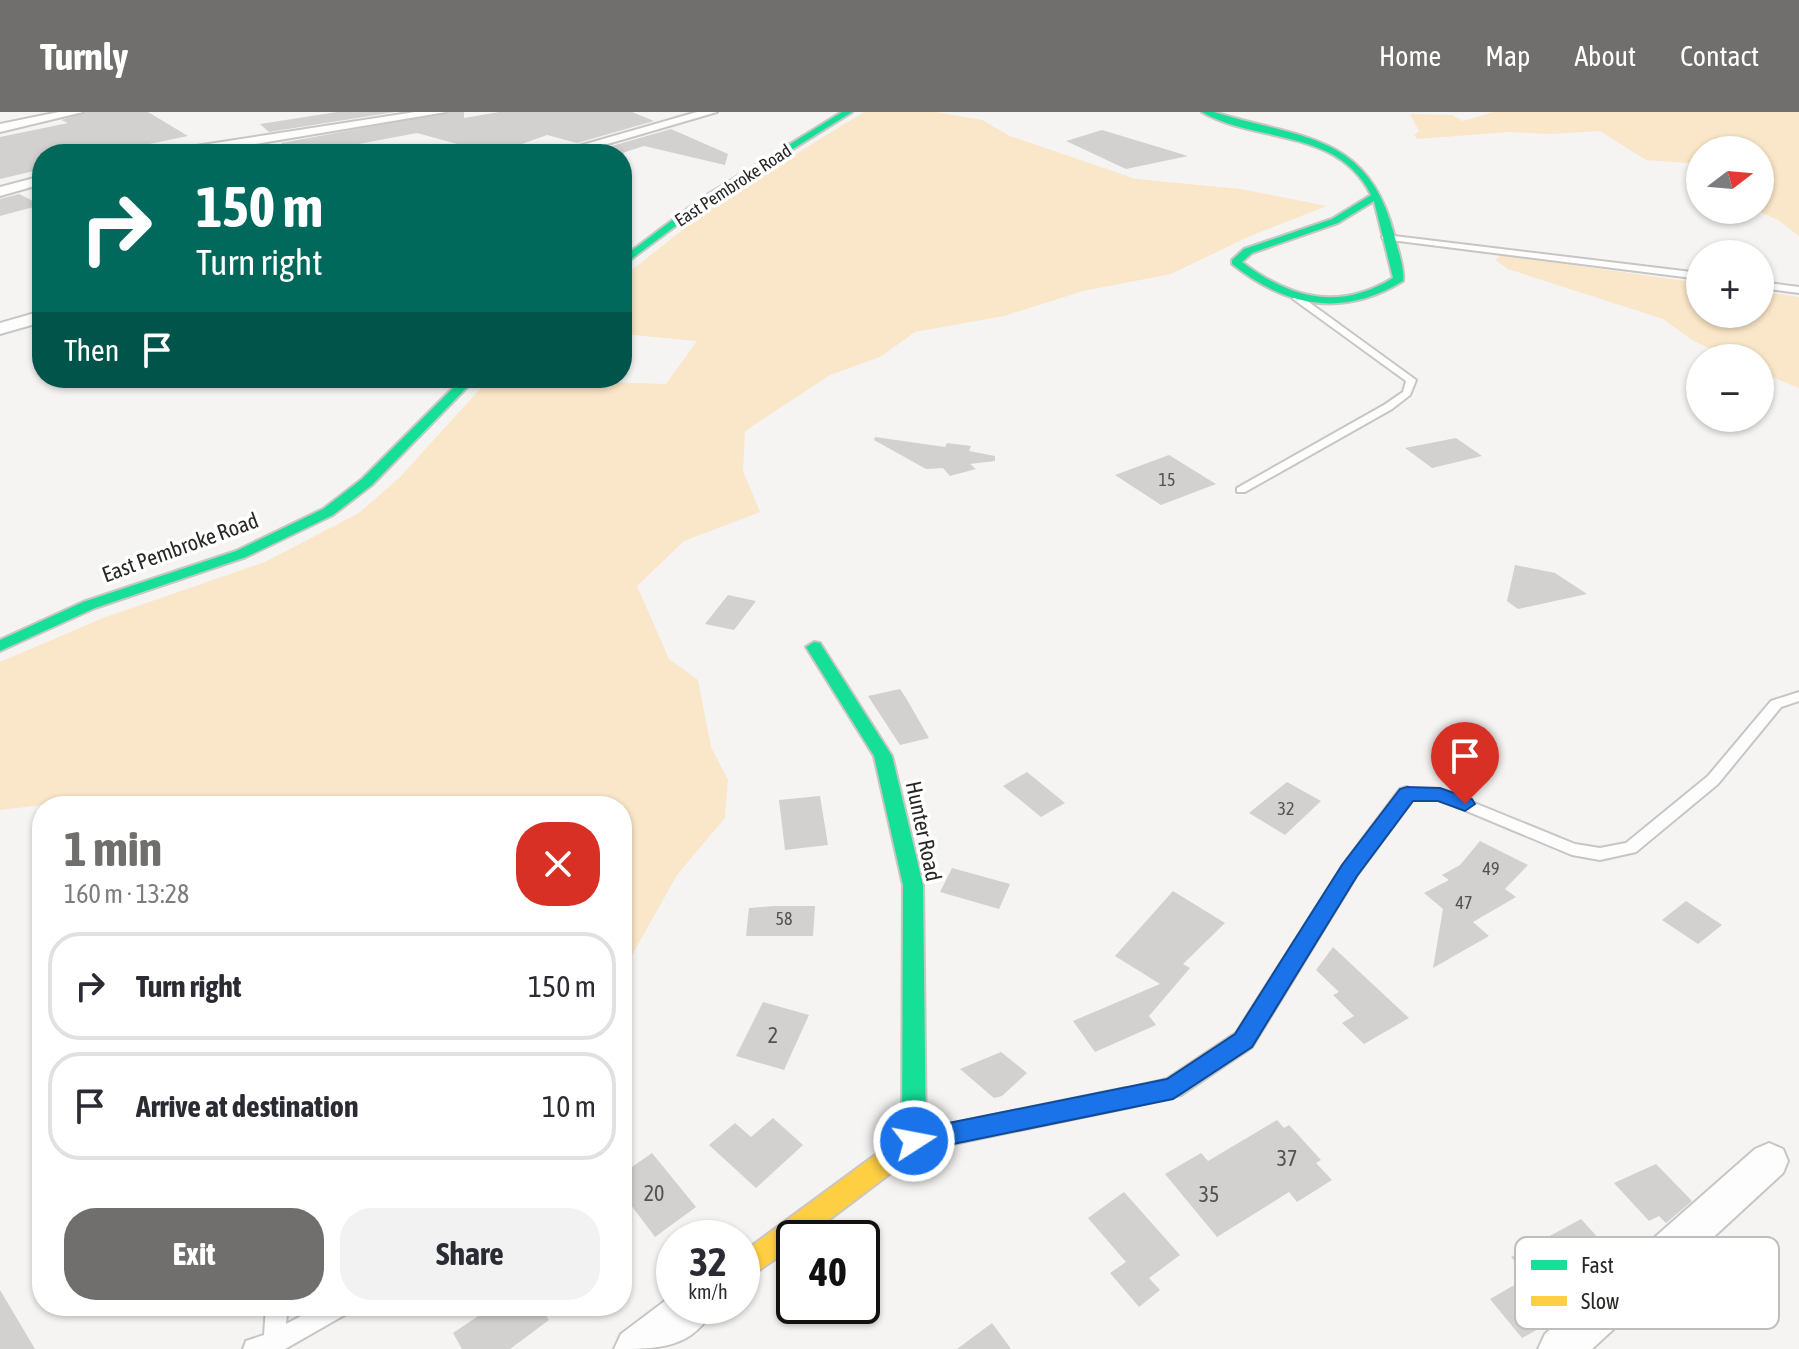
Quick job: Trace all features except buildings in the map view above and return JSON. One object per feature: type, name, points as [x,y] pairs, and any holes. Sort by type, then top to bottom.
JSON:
[{"type":"street","points":[[0,128],[77,112]]},
{"type":"street","points":[[234,144],[440,112]]},
{"type":"street","points":[[594,144],[711,112]]},
{"type":"street","name":"East Pembroke Road","points":[[632,255],[702,202],[848,112]]},
{"type":"street","points":[[1206,112],[1336,154],[1363,174],[1374,197],[1399,279],[1389,291],[1366,300],[1296,297],[1268,289],[1249,278],[1236,262],[1248,251],[1335,221],[1374,197]]},
{"type":"street","points":[[0,192],[32,183]]},
{"type":"street","points":[[0,329],[32,319]]},
{"type":"street","name":"East Pembroke Road","points":[[0,646],[87,606],[240,556],[328,512],[378,475],[457,388]]},
{"type":"street","name":"Hunter Road","points":[[814,647],[883,756],[913,885],[914,1141]]},
{"type":"street","points":[[760,1256],[914,1141],[1173,1088],[1244,1040],[1350,870],[1407,794]]},
{"type":"street","points":[[1685,1237],[1769,1161]]},
{"type":"street","points":[[636,1349],[669,1324]]},
{"type":"street","points":[[1560,1349],[1582,1329]]},
{"type":"lane","points":[[1386,237],[1686,274]]},
{"type":"lane","points":[[1774,287],[1799,290]]},
{"type":"lane","points":[[1241,490],[1388,407],[1407,393],[1411,380],[1296,297]]},
{"type":"lane","points":[[1407,794],[1440,794],[1572,849],[1600,854],[1631,848],[1713,780],[1776,704],[1799,696]]},
{"type":"lane","points":[[264,1346],[274,1316]]},
{"type":"lane","points":[[264,1346],[322,1316]]},
{"type":"shaded area","points":[[864,112],[936,112],[982,120],[1010,136],[1136,179],[1241,189],[1327,206],[1248,237],[1171,274],[1083,291],[1004,316],[915,332],[880,357],[830,375],[745,431],[743,471],[760,512],[684,541],[637,586],[669,659],[698,680],[711,747],[728,780],[725,818],[677,875],[632,955],[632,796],[32,796],[32,806],[0,810],[0,662],[103,618],[265,562],[359,513],[400,477],[481,388],[632,388],[632,383],[666,384],[697,341],[632,335],[632,270],[715,204]]},
{"type":"shaded area","points":[[1493,112],[1799,112],[1799,236],[1774,218],[1774,136],[1686,136],[1686,163],[1646,160],[1600,131],[1550,134],[1508,132],[1417,139],[1414,135],[1419,131],[1410,114],[1452,115],[1463,121]]},
{"type":"shaded area","points":[[1501,255],[1686,281],[1686,328],[1774,328],[1774,293],[1799,297],[1799,388],[1774,378],[1774,344],[1700,344],[1663,319],[1508,269],[1495,260]]},
{"type":"traffic: fast","points":[[632,255],[702,202],[848,112]]},
{"type":"traffic: fast","points":[[1206,112],[1291,136],[1334,152],[1364,175],[1377,198],[1399,279],[1379,291],[1337,301],[1316,300],[1273,287],[1236,262],[1248,251],[1335,221],[1374,197]]},
{"type":"traffic: fast","points":[[0,646],[89,605],[241,554],[328,512],[367,482],[460,388]]},
{"type":"traffic: fast","points":[[814,647],[883,756],[913,885],[914,1141]]},
{"type":"traffic: fast","points":[[1126,1098],[1173,1088],[1244,1040],[1350,870],[1407,794]]},
{"type":"traffic: slow","points":[[760,1256],[914,1141],[1126,1098]]},
{"type":"route","points":[[914,1141],[1173,1088],[1244,1040],[1350,870],[1407,794],[1440,794],[1465,804]]}]
